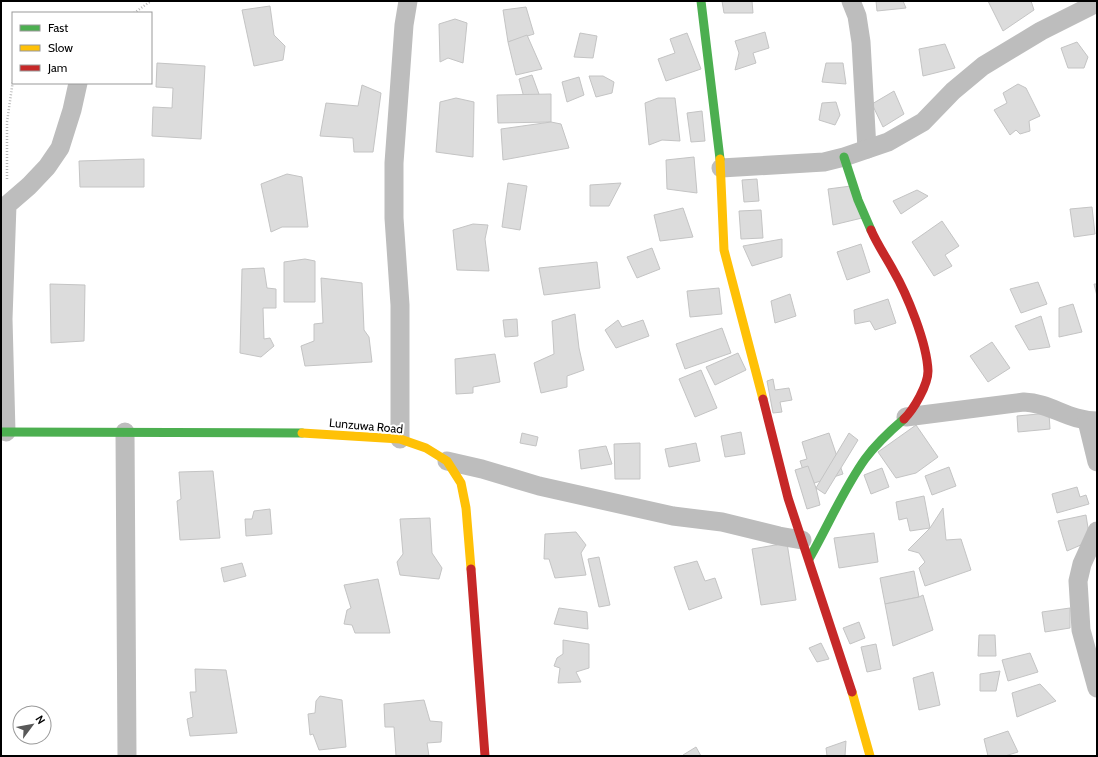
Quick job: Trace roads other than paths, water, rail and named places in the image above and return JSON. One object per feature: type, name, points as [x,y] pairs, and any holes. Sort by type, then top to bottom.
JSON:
[{"type":"street","points":[[400,439],[400,305],[394,218],[394,163],[404,25],[408,1]]},
{"type":"street","points":[[702,1],[720,168],[724,250],[752,352],[788,498],[846,672],[870,756]]},
{"type":"street","points":[[851,1],[857,16],[861,42],[867,150]]},
{"type":"street","points":[[720,168],[824,162],[867,150],[888,142],[922,122],[952,91],[983,66],[1089,4]]},
{"type":"street","points":[[3,432],[4,205],[38,177],[60,148],[72,110],[78,84]]},
{"type":"street","points":[[809,559],[848,485],[866,458],[885,436],[906,417],[921,396],[928,372],[925,352],[915,319],[894,272],[874,238],[858,200],[844,157]]},
{"type":"street","points":[[906,417],[1024,402],[1036,403],[1072,417],[1092,421],[1097,462]]},
{"type":"street","name":"Lunzuwa Road","points":[[3,432],[303,433],[400,439],[426,448],[447,461],[461,483],[466,508],[484,756]]},
{"type":"street","points":[[125,432],[127,756]]},
{"type":"street","points":[[447,461],[482,469],[539,486],[673,516],[722,522],[802,540]]},
{"type":"street","points":[[1097,531],[1082,564],[1078,581],[1081,630],[1097,688]]}]
